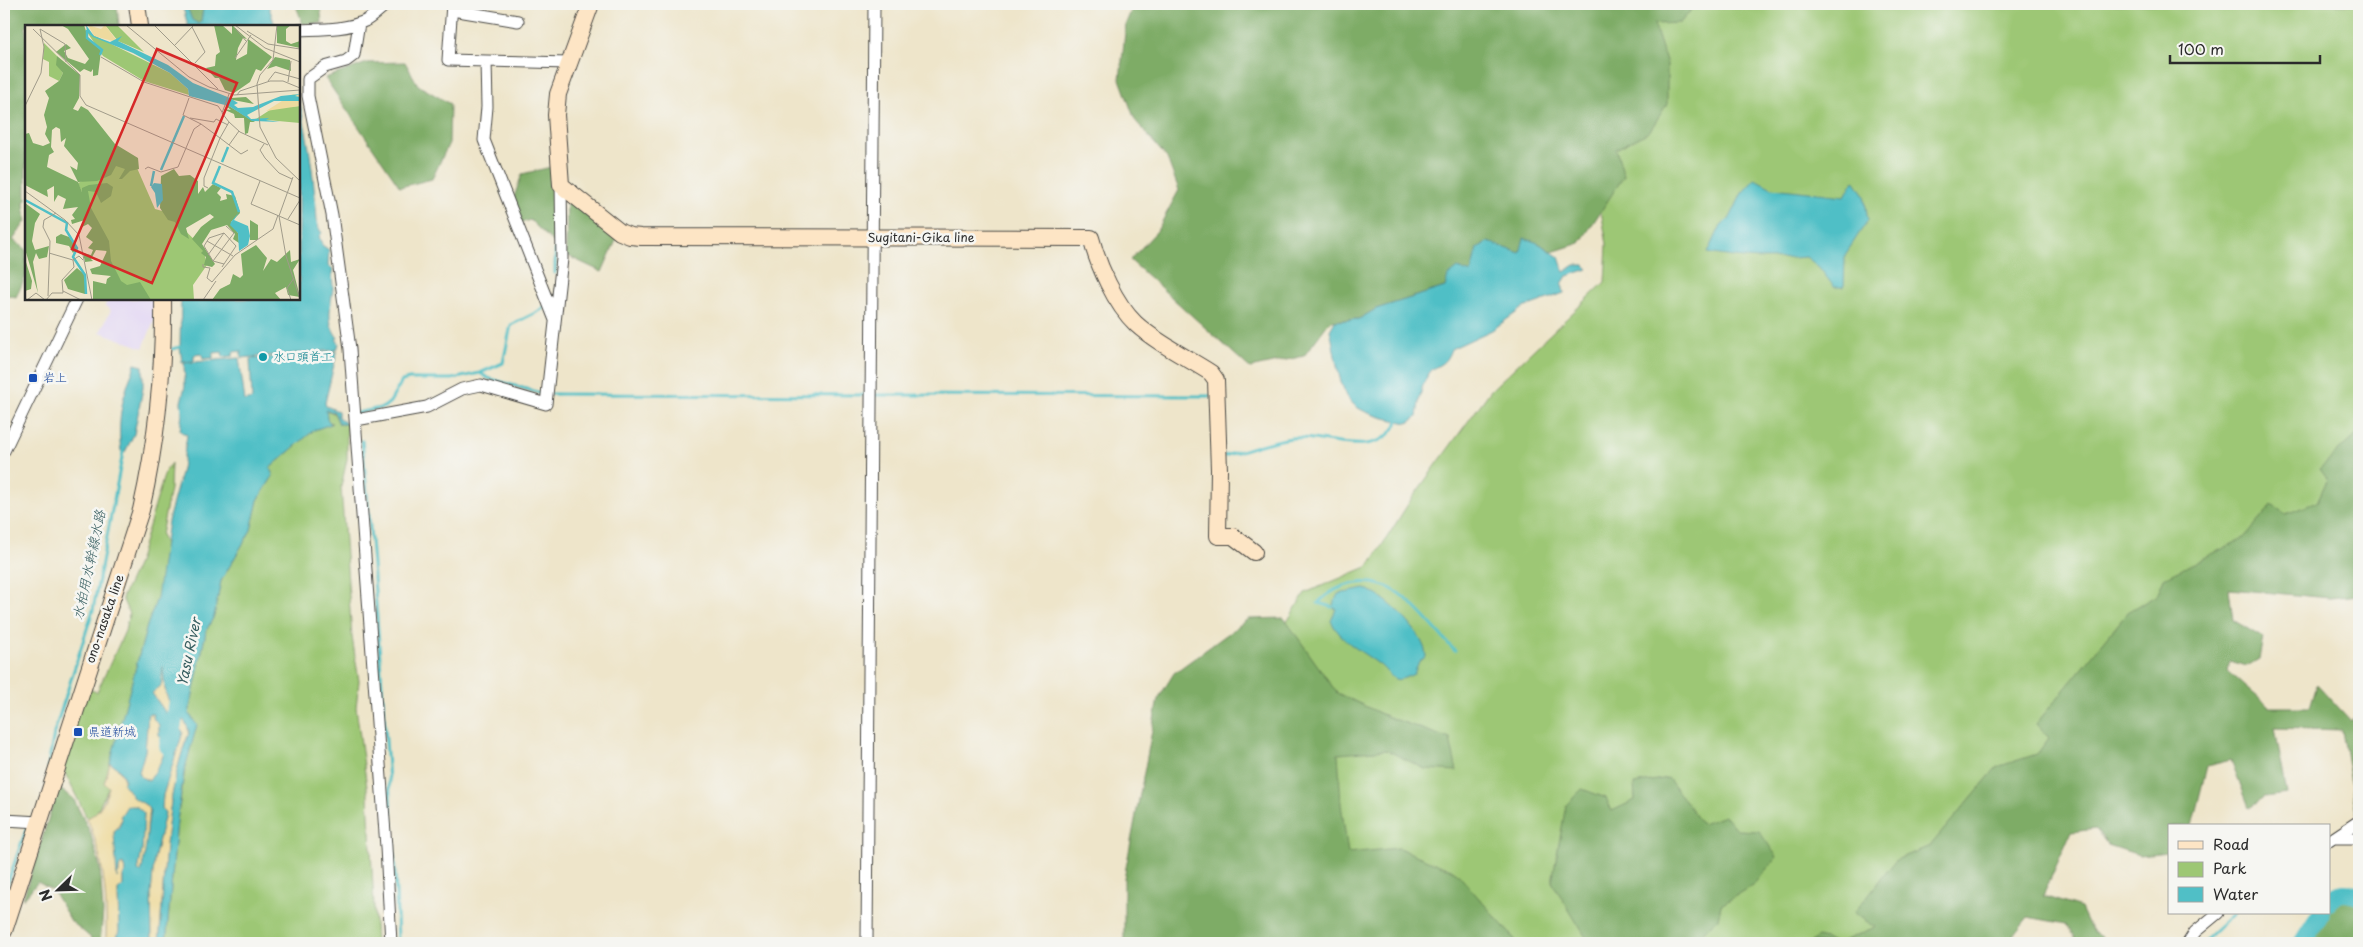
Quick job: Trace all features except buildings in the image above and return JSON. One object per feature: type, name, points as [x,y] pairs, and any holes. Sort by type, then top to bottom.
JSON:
[{"type":"main road","points":[[137,4],[140,25]]},
{"type":"main road","points":[[561,185],[556,115],[558,94],[591,4]]},
{"type":"main road","name":"Sugitani-Gika line","points":[[561,185],[620,232],[630,236],[1091,238],[1102,269],[1126,313],[1149,334],[1211,373],[1216,380],[1219,470],[1218,536],[1234,536],[1254,552]]},
{"type":"main road","name":"ono-nasaka line","points":[[4,930],[40,822],[76,703],[141,510],[152,461],[159,414],[163,300]]},
{"type":"street","points":[[300,30],[342,28],[366,21],[387,4]]},
{"type":"street","points":[[868,943],[874,4]]},
{"type":"street","points":[[518,21],[452,7],[448,60],[568,64]]},
{"type":"street","points":[[359,23],[354,56],[346,61],[325,67],[308,79],[308,96],[338,261],[350,349],[386,847],[391,943]]},
{"type":"street","points":[[486,61],[487,108],[484,140],[556,323]]},
{"type":"street","points":[[356,420],[427,407],[462,389],[481,385],[546,404],[562,259],[561,185]]},
{"type":"street","points":[[4,450],[77,300]]},
{"type":"street","points":[[4,820],[40,822]]},
{"type":"street","points":[[2332,840],[2359,821]]},
{"type":"street","points":[[2332,840],[2359,838]]},
{"type":"street","points":[[2188,943],[2195,932],[2217,914]]},
{"type":"shaded area","points":[[108,300],[154,300],[154,321],[143,348],[100,332],[111,310],[105,306]]},
{"type":"green space","points":[[4,4],[117,4],[119,25],[25,25],[25,222],[13,240],[25,248],[25,278],[16,297],[4,294]]},
{"type":"green space","points":[[186,4],[204,4],[199,24],[192,21]]},
{"type":"green space","points":[[298,4],[320,4],[322,23],[303,24],[296,6]]},
{"type":"green space","points":[[1134,4],[1696,4],[1680,23],[1654,24],[1667,64],[1667,104],[1649,132],[1616,149],[1624,176],[1580,243],[1552,252],[1538,243],[1520,253],[1477,248],[1471,274],[1445,287],[1376,309],[1359,319],[1330,321],[1304,356],[1250,368],[1130,260],[1157,231],[1179,190],[1167,158],[1135,120],[1120,79],[1126,23]]},
{"type":"green space","points":[[1655,4],[2359,4],[2359,480],[2249,546],[2049,751],[1867,943],[1489,943],[1342,868],[1278,636],[1305,593],[1369,566],[1410,501],[1491,390],[1605,282],[1607,244],[1592,162]]},
{"type":"green space","points":[[405,62],[418,85],[450,104],[449,143],[432,179],[400,187],[325,78],[367,63]]},
{"type":"green space","points":[[551,167],[554,183],[554,243],[530,220],[520,223],[513,200],[522,174]]},
{"type":"green space","points":[[567,196],[618,236],[602,272],[566,255]]},
{"type":"green space","points":[[326,410],[334,413],[339,424],[347,424],[347,459],[341,487],[352,637],[359,681],[356,707],[368,795],[376,943],[166,943],[177,821],[193,719],[189,714],[206,631],[214,616],[221,581],[251,530],[258,500],[273,476],[270,468],[314,430],[332,423],[327,421]]},
{"type":"green space","points":[[2359,432],[2359,595],[2330,598],[2229,589],[2233,620],[2263,638],[2259,659],[2247,666],[2230,661],[2228,671],[2269,707],[2310,707],[2317,684],[2351,721],[2359,711],[2359,811],[2356,813],[2342,730],[2275,728],[2287,794],[2265,797],[2249,807],[2231,760],[2207,766],[2192,824],[2168,824],[2168,852],[2139,855],[2108,845],[2096,829],[2071,832],[2043,896],[2081,908],[2092,932],[2112,943],[2079,943],[2066,924],[2028,917],[2012,937],[2016,943],[1839,943],[1875,927],[1854,913],[1896,860],[1930,846],[1997,767],[2037,754],[2049,738],[2036,724],[2128,612],[2157,595],[2164,578],[2244,538],[2272,505],[2286,514],[2317,502],[2327,480],[2319,469]]},
{"type":"green space","points":[[171,463],[170,489],[161,535],[165,544],[163,570],[157,599],[147,626],[105,783],[109,787],[95,815],[87,818],[62,767],[85,688],[97,692],[125,631],[129,614],[122,598],[138,563],[165,472]]},
{"type":"green space","points":[[1284,618],[1337,693],[1386,716],[1450,739],[1457,771],[1425,769],[1387,750],[1338,754],[1341,804],[1348,853],[1399,848],[1456,872],[1518,943],[1124,943],[1124,878],[1158,699],[1174,673],[1248,619]]},
{"type":"green space","points":[[1668,778],[1702,824],[1725,816],[1737,830],[1759,831],[1777,857],[1752,886],[1721,905],[1718,919],[1691,943],[1593,943],[1585,936],[1552,882],[1566,805],[1582,789],[1606,798],[1612,811],[1635,800],[1634,784]]},
{"type":"green space","points":[[58,788],[73,798],[90,832],[100,867],[103,912],[100,943],[93,943],[91,938],[71,921],[53,891],[38,882],[23,899]]},
{"type":"green space","points":[[2359,900],[2359,943],[2306,943],[2322,914],[2330,914],[2330,901]]},
{"type":"green space","points":[[1817,937],[1839,943],[1810,943]]},
{"type":"sand","points":[[163,665],[166,695],[173,708],[186,724],[189,733],[181,757],[170,809],[159,943],[152,943],[151,894],[154,860],[165,813],[162,808],[163,795],[183,732],[172,722],[152,693],[157,688]]},
{"type":"sand","points":[[148,714],[154,714],[153,718],[159,725],[159,734],[164,746],[160,764],[150,781],[141,777],[139,772],[145,751]]},
{"type":"sand","points":[[110,763],[120,771],[129,792],[145,804],[150,811],[147,824],[147,849],[141,872],[138,871],[142,850],[144,813],[125,810],[114,832],[119,873],[119,865],[122,864],[126,871],[123,877],[123,886],[118,890],[119,931],[115,943],[106,943],[104,879],[98,850],[87,818],[99,809],[106,797],[109,787],[104,783]]},
{"type":"water","points":[[186,4],[192,20],[199,24],[204,4],[268,4],[275,25],[188,25],[183,8]]},
{"type":"water","points":[[300,104],[310,154],[318,224],[322,233],[319,236],[322,245],[329,250],[328,265],[333,269],[330,320],[331,326],[338,338],[336,339],[339,343],[337,350],[241,358],[241,351],[233,352],[233,356],[223,357],[222,352],[213,353],[213,358],[203,359],[202,354],[194,355],[194,361],[182,362],[180,347],[181,300],[300,300]]},
{"type":"water","points":[[1755,179],[1772,188],[1845,196],[1854,180],[1864,195],[1868,220],[1845,255],[1844,287],[1834,287],[1819,267],[1806,257],[1757,259],[1708,253],[1721,225],[1730,218],[1742,193]]},
{"type":"water","points":[[1524,238],[1538,243],[1559,257],[1564,272],[1575,265],[1584,265],[1588,269],[1567,276],[1562,284],[1564,293],[1523,308],[1492,330],[1451,349],[1446,360],[1434,368],[1425,380],[1417,417],[1408,423],[1371,414],[1353,404],[1348,398],[1340,380],[1330,330],[1335,321],[1359,319],[1376,309],[1445,287],[1448,276],[1458,268],[1471,273],[1477,248],[1488,242],[1520,253]]},
{"type":"water","points":[[337,352],[325,403],[326,406],[338,411],[338,417],[347,424],[339,424],[334,412],[326,410],[327,419],[331,424],[314,430],[270,468],[273,476],[258,500],[251,530],[221,581],[214,616],[206,631],[189,714],[197,725],[184,772],[177,821],[166,943],[159,943],[170,810],[174,783],[189,733],[181,717],[172,707],[166,693],[163,666],[161,686],[152,693],[172,722],[183,732],[163,795],[162,808],[165,813],[154,860],[151,894],[152,943],[115,943],[119,931],[118,890],[123,886],[123,877],[126,871],[123,864],[120,865],[117,878],[114,833],[116,828],[118,829],[122,819],[120,817],[127,806],[136,806],[144,813],[142,850],[138,871],[141,872],[150,811],[146,805],[132,797],[123,784],[125,780],[119,769],[110,763],[147,626],[157,598],[168,521],[182,469],[187,435],[180,431],[181,402],[185,386],[184,363],[239,358],[245,401],[252,399],[250,359]],"holes":[[[148,714],[154,714],[153,718],[159,725],[159,735],[163,740],[164,752],[149,781],[141,777],[139,772],[145,751]]]},
{"type":"water","points":[[135,364],[143,366],[143,388],[134,434],[125,452],[121,451],[120,418]]},
{"type":"water","points":[[1365,589],[1373,592],[1393,607],[1420,638],[1426,657],[1419,661],[1414,674],[1399,679],[1393,678],[1380,665],[1347,641],[1331,621],[1336,609],[1332,607],[1338,594]]},
{"type":"waterway","points":[[555,273],[556,219]]},
{"type":"waterway","points":[[480,373],[503,363],[511,325],[541,310],[547,304]]},
{"type":"waterway","name":"水柏用水幹線水路","points":[[172,349],[180,347]]},
{"type":"waterway","points":[[357,413],[384,407],[390,402],[402,381],[409,379],[452,379],[480,373],[488,378],[544,394]]},
{"type":"waterway","points":[[551,394],[1212,396]]},
{"type":"waterway","points":[[1224,456],[1265,443],[1291,438],[1365,444],[1378,441],[1389,434],[1398,421]]},
{"type":"waterway","points":[[362,441],[374,571],[390,792],[398,943]]},
{"type":"waterway","name":"水柏用水幹線水路","points":[[48,766],[54,733],[93,610],[124,447]]},
{"type":"waterway","points":[[1332,607],[1318,603],[1335,590],[1344,586],[1364,583],[1385,586],[1410,602],[1455,651]]},
{"type":"waterway","name":"Yasu River","points":[[168,746],[181,688]]},
{"type":"waterway","name":"水柏用水幹線水路","points":[[4,893],[27,827]]},
{"type":"waterway","points":[[2330,901],[2336,895],[2342,893],[2359,896]]},
{"type":"waterway","points":[[2205,943],[2211,934],[2233,914]]},
{"type":"waterway","points":[[2302,943],[2320,914]]},
{"type":"place","name":"水口頭首工","points":[[263,357]]},
{"type":"place","name":"岩上","points":[[33,378]]},
{"type":"place","name":"県道新城","points":[[78,732]]}]
